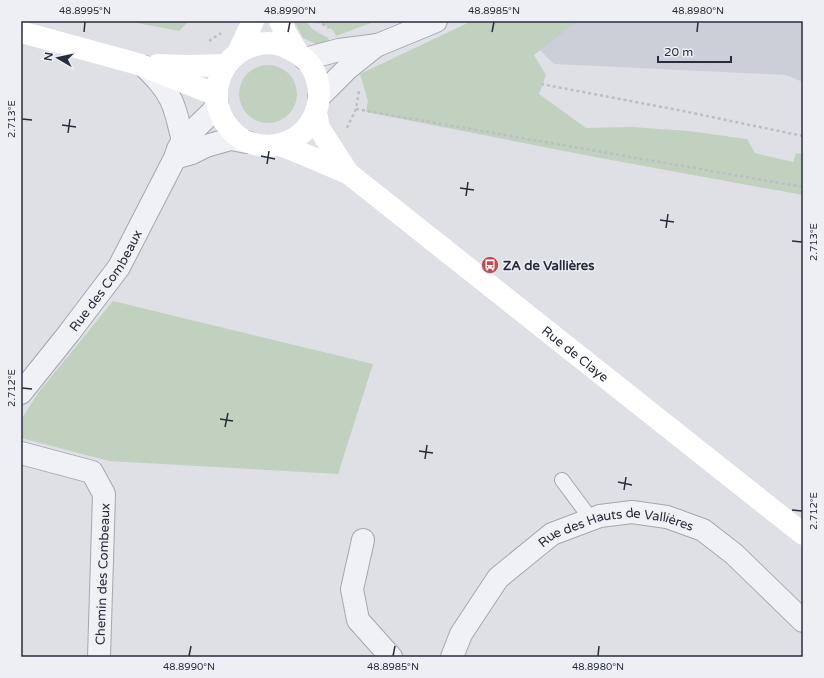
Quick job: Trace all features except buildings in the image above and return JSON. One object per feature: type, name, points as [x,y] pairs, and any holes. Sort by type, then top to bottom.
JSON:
[{"type":"street","points":[[247,142],[236,135],[227,126],[221,115],[217,99],[219,79],[253,21]]},
{"type":"street","points":[[280,21],[286,36],[311,66],[317,81],[318,105]]},
{"type":"street","points":[[141,66],[188,66],[232,59],[252,46],[269,43],[285,46],[302,56],[343,60],[436,21]]},
{"type":"street","points":[[21,32],[141,66],[217,99]]},
{"type":"street","points":[[141,66],[162,84],[171,100],[176,111],[179,149],[192,153],[206,146],[230,140],[263,146],[280,145],[295,139],[308,128],[318,105],[343,60]]},
{"type":"street","name":"Rue des Combeaux","points":[[21,393],[119,267],[179,149],[212,111],[217,99]]},
{"type":"street","name":"Rue de Claye","points":[[318,105],[319,128],[348,173]]},
{"type":"street","name":"Rue de Claye","points":[[280,145],[348,173],[803,534]]},
{"type":"street","name":"Chemin des Combeaux","points":[[21,453],[92,472],[104,494],[98,657]]},
{"type":"street","name":"Rue des Hauts de Vallières","points":[[452,657],[461,634],[498,578],[552,534],[600,516],[632,512],[667,517],[703,530],[734,554],[803,621]]},
{"type":"street","points":[[363,540],[352,589],[358,620],[392,657]]},
{"type":"lane","points":[[562,480],[591,519]]},
{"type":"path","points":[[317,21],[333,30],[343,60],[356,79],[360,88],[356,109],[345,132],[332,147]]},
{"type":"path","points":[[188,66],[191,51],[222,32]]},
{"type":"path","points":[[541,84],[803,136]]},
{"type":"path","points":[[356,109],[803,187]]},
{"type":"shaded area","points":[[510,21],[803,21],[803,82],[786,75],[554,64]]},
{"type":"green space","points":[[127,21],[189,21],[179,31]]},
{"type":"green space","points":[[294,21],[306,21],[312,29],[328,38],[330,44],[320,46],[303,38]]},
{"type":"green space","points":[[317,21],[376,21],[336,36],[333,30]]},
{"type":"green space","points":[[472,21],[577,21],[534,55],[546,75],[539,94],[586,128],[632,127],[689,131],[747,139],[755,153],[793,162],[796,153],[803,154],[803,195],[595,157],[366,112],[368,101],[360,74]]},
{"type":"green space","points":[[268,65],[279,67],[289,73],[295,83],[297,94],[295,105],[289,115],[279,121],[268,123],[257,121],[247,115],[241,105],[239,94],[241,83],[247,73],[257,67]]},
{"type":"green space","points":[[113,301],[373,364],[338,474],[109,461],[21,438],[21,420],[38,393]]},
{"type":"place","name":"ZA de Vallières","points":[[490,265]]}]
